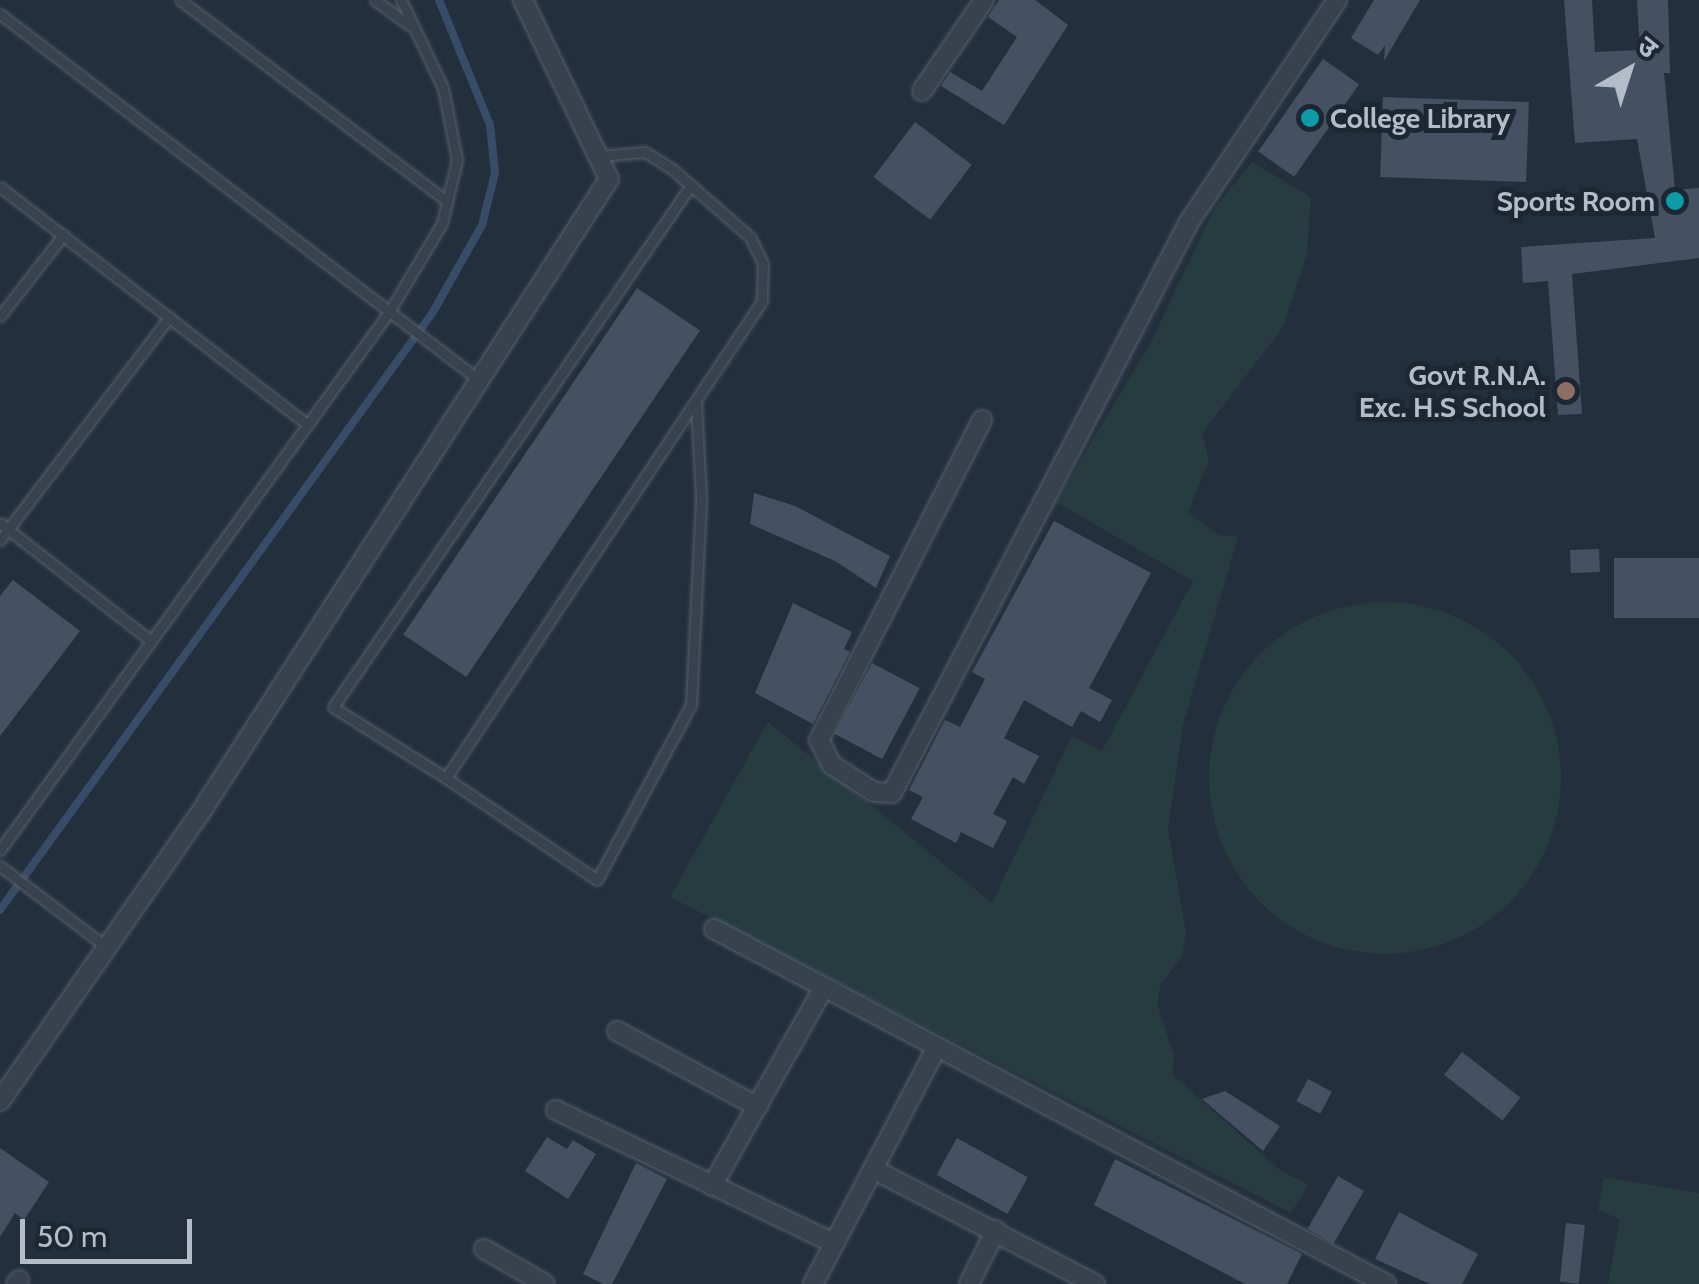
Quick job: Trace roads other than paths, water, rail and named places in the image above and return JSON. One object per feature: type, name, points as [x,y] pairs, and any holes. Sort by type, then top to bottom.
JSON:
[{"type":"street","points":[[0,1101],[198,818],[609,179],[523,0]]},
{"type":"street","points":[[922,90],[984,0]]},
{"type":"street","points":[[982,420],[818,740],[832,766],[874,792],[892,793],[1189,222],[1337,0]]},
{"type":"street","points":[[714,929],[1386,1284]]},
{"type":"street","points":[[712,1186],[824,987]]},
{"type":"street","points":[[618,1032],[758,1107]]},
{"type":"street","points":[[813,1284],[937,1047]]},
{"type":"street","points":[[556,1110],[834,1243]]},
{"type":"street","points":[[873,1169],[1095,1284]]},
{"type":"street","points":[[969,1284],[996,1230]]},
{"type":"street","points":[[484,1249],[523,1278],[545,1284]]},
{"type":"lane","points":[[180,0],[447,201]]},
{"type":"lane","points":[[375,0],[412,27]]},
{"type":"lane","points":[[0,850],[388,312],[442,223],[458,160],[443,88],[401,0]]},
{"type":"lane","points":[[0,14],[481,382]]},
{"type":"lane","points":[[446,778],[762,301],[763,264],[750,237],[645,152],[598,156]]},
{"type":"lane","points":[[690,185],[333,707],[597,880],[691,705],[701,498],[696,400]]},
{"type":"lane","points":[[0,187],[308,424]]},
{"type":"lane","points":[[0,316],[63,235]]},
{"type":"lane","points":[[0,540],[4,526],[169,317]]},
{"type":"lane","points":[[4,526],[151,640]]},
{"type":"lane","points":[[0,866],[105,946]]},
{"type":"waterway","points":[[0,910],[433,312],[482,225],[495,173],[490,125],[439,0]]},
{"type":"place","name":"College Library","points":[[1310,118]]},
{"type":"place","name":"Sports Room","points":[[1675,201]]},
{"type":"place","name":"Govt R.N.A. Exc. H.S School","points":[[1566,391]]}]
